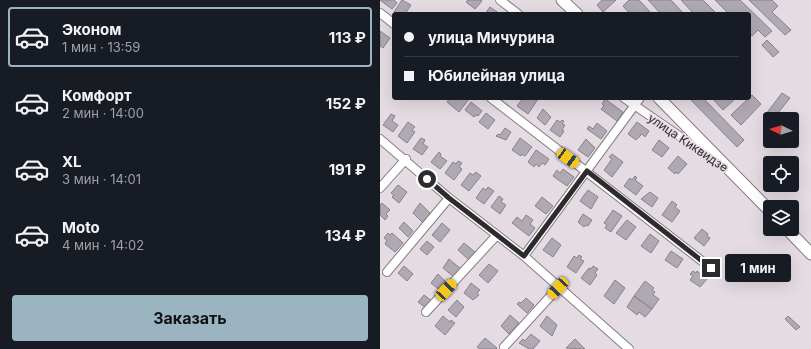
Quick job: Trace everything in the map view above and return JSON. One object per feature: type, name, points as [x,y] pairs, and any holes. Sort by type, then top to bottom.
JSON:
[{"type":"street","points":[[500,0],[515,12]]},
{"type":"street","points":[[562,0],[574,12]]},
{"type":"street","points":[[380,13],[392,22]]},
{"type":"street","points":[[494,100],[711,268]]},
{"type":"street","name":"улица Киквидзе","points":[[626,100],[734,173]]},
{"type":"street","points":[[524,256],[638,100]]},
{"type":"street","name":"улица Киквидзе","points":[[661,100],[763,204]]},
{"type":"street","points":[[380,139],[406,159],[449,198],[524,256],[558,288],[629,349]]},
{"type":"street","points":[[380,188],[406,159]]},
{"type":"street","points":[[387,272],[449,198]]},
{"type":"street","points":[[426,312],[497,234]]},
{"type":"street","points":[[794,236],[811,254]]},
{"type":"street","points":[[504,347],[558,288]]},
{"type":"building","points":[[380,0],[394,0],[397,3],[392,9]]},
{"type":"building","points":[[402,0],[411,5],[406,12],[394,12]]},
{"type":"building","points":[[468,0],[482,1],[475,9],[466,2]]},
{"type":"building","points":[[602,0],[616,0],[603,12],[597,5]]},
{"type":"building","points":[[629,0],[639,0],[650,12],[628,12],[623,6]]},
{"type":"building","points":[[648,0],[671,0],[682,12],[659,12]]},
{"type":"building","points":[[681,0],[703,0],[715,12],[692,12]]},
{"type":"building","points":[[715,0],[740,0],[772,31],[765,37],[758,30],[752,36],[751,12],[727,12]]},
{"type":"building","points":[[749,0],[772,0],[778,6],[772,12],[791,30],[785,35]]},
{"type":"building","points":[[490,7],[497,12],[486,12]]},
{"type":"building","points":[[380,31],[390,38],[383,48],[380,46]]},
{"type":"building","points":[[767,40],[779,52],[773,57],[762,45]]},
{"type":"building","points":[[782,93],[790,98],[779,112],[768,112]]},
{"type":"building","points":[[752,95],[761,104],[741,125],[731,115],[747,100],[751,100]]},
{"type":"building","points":[[448,100],[468,100],[459,112],[447,102]]},
{"type":"building","points":[[522,100],[537,100],[528,114],[517,106]]},
{"type":"building","points":[[604,100],[606,100],[623,112],[617,121],[601,109],[604,106],[602,104]]},
{"type":"building","points":[[691,100],[705,100],[744,140],[737,147]]},
{"type":"building","points":[[714,100],[734,100],[723,110]]},
{"type":"building","points":[[471,102],[482,111],[478,116],[476,115],[474,117],[465,110]]},
{"type":"building","points":[[543,109],[551,117],[545,125],[537,118]]},
{"type":"building","points":[[486,113],[495,120],[488,129],[479,122]]},
{"type":"building","points":[[391,114],[395,116],[392,121],[398,125],[393,132],[383,125]]},
{"type":"building","points":[[557,120],[560,122],[562,120],[564,121],[562,124],[565,125],[562,130],[564,131],[560,137],[550,130]]},
{"type":"building","points":[[408,122],[415,127],[412,130],[415,132],[407,143],[398,136]]},
{"type":"building","points":[[637,122],[649,131],[645,137],[642,134],[636,140],[628,134]]},
{"type":"building","points":[[597,123],[607,131],[601,139],[587,129],[589,126],[593,129]]},
{"type":"building","points":[[505,128],[511,132],[506,140],[496,136],[498,134],[500,135]]},
{"type":"building","points":[[421,138],[425,140],[423,144],[428,147],[422,155],[413,149]]},
{"type":"building","points":[[520,138],[532,147],[525,156],[522,154],[521,156],[512,150]]},
{"type":"building","points":[[586,139],[595,148],[588,157],[578,150]]},
{"type":"building","points":[[659,140],[669,148],[662,157],[652,150]]},
{"type":"building","points":[[536,150],[549,159],[545,165],[542,163],[539,167],[536,164],[534,167],[528,162]]},
{"type":"building","points":[[439,152],[441,154],[440,156],[447,161],[440,169],[431,162]]},
{"type":"building","points":[[612,154],[623,162],[612,177],[604,170],[612,159],[609,157]]},
{"type":"building","points":[[678,156],[687,164],[678,174],[676,172],[675,174],[668,168]]},
{"type":"building","points":[[458,161],[462,163],[459,167],[462,169],[454,180],[445,173],[453,162],[456,164]]},
{"type":"building","points":[[563,169],[574,177],[567,186],[553,176],[557,170],[560,173]]},
{"type":"building","points":[[476,172],[481,176],[469,191],[461,185],[470,173],[473,175]]},
{"type":"building","points":[[635,176],[637,178],[635,180],[643,186],[636,195],[624,186],[630,178],[632,180]]},
{"type":"building","points":[[398,185],[407,192],[399,203],[392,197],[394,195],[391,193]]},
{"type":"building","points":[[488,187],[494,191],[484,204],[476,198],[483,188],[486,190]]},
{"type":"building","points":[[588,190],[598,197],[591,209],[580,201]]},
{"type":"building","points":[[650,192],[658,198],[652,207],[641,199]]},
{"type":"building","points":[[499,196],[503,199],[501,202],[506,205],[500,214],[491,207]]},
{"type":"building","points":[[542,197],[553,206],[546,214],[535,206]]},
{"type":"building","points":[[672,201],[677,205],[675,207],[680,211],[672,222],[662,215]]},
{"type":"building","points":[[382,203],[390,210],[386,214],[388,216],[385,220],[380,215],[380,205]]},
{"type":"building","points":[[420,203],[431,214],[422,222],[413,213]]},
{"type":"building","points":[[613,210],[622,216],[611,232],[605,228],[607,225],[604,223]]},
{"type":"building","points":[[583,214],[592,220],[588,226],[586,225],[584,227],[578,222]]},
{"type":"building","points":[[526,215],[533,220],[530,224],[535,228],[529,236],[512,223],[517,217],[522,221]]},
{"type":"building","points":[[627,220],[636,227],[626,240],[616,233]]},
{"type":"building","points":[[404,222],[413,231],[408,237],[399,228]]},
{"type":"building","points":[[442,223],[450,230],[440,242],[432,235]]},
{"type":"building","points":[[702,229],[710,238],[704,246],[694,238]]},
{"type":"building","points":[[388,233],[390,235],[392,233],[403,243],[395,252],[385,244],[387,240],[384,238]]},
{"type":"building","points":[[650,234],[659,241],[651,253],[641,246]]},
{"type":"building","points":[[552,238],[561,245],[553,257],[543,250]]},
{"type":"building","points":[[427,241],[434,247],[427,255],[420,249]]},
{"type":"building","points":[[464,243],[475,252],[469,260],[458,250]]},
{"type":"building","points":[[671,251],[683,259],[677,268],[665,260]]},
{"type":"building","points":[[579,255],[582,257],[580,259],[584,261],[576,273],[567,267],[574,256],[577,258]]},
{"type":"building","points":[[449,259],[461,269],[454,277],[443,268]]},
{"type":"building","points":[[489,264],[498,271],[488,283],[479,275]]},
{"type":"building","points":[[404,266],[413,274],[407,281],[398,273]]},
{"type":"building","points":[[593,266],[598,269],[595,273],[597,275],[590,285],[581,278],[589,268],[591,269]]},
{"type":"building","points":[[693,271],[696,273],[697,271],[707,279],[700,287],[690,280],[693,276],[690,274]]},
{"type":"building","points":[[438,274],[447,283],[441,291],[431,283]]},
{"type":"building","points":[[615,280],[625,288],[614,304],[604,296]]},
{"type":"building","points":[[645,281],[654,288],[652,290],[655,292],[653,295],[659,299],[652,309],[634,296]]},
{"type":"building","points":[[471,283],[480,290],[477,293],[479,295],[473,300],[464,293]]},
{"type":"building","points":[[424,295],[432,301],[426,308],[418,302]]},
{"type":"building","points":[[634,296],[652,309],[645,317],[639,312],[637,315],[627,307]]},
{"type":"building","points":[[526,298],[534,305],[527,313],[517,304],[519,302],[521,303]]},
{"type":"building","points":[[457,300],[464,307],[456,317],[448,310]]},
{"type":"building","points":[[510,315],[519,323],[509,334],[501,326]]},
{"type":"building","points":[[443,316],[450,322],[451,320],[455,323],[445,335],[435,326]]},
{"type":"building","points":[[547,316],[557,325],[552,336],[540,326]]},
{"type":"building","points":[[788,316],[800,327],[796,330],[785,319]]},
{"type":"building","points":[[531,334],[540,341],[533,349],[529,349],[519,343],[523,339],[525,341]]},
{"type":"building","points":[[485,338],[497,348],[480,349],[477,347]]},
{"type":"building","points":[[575,339],[585,349],[566,348]]},
{"type":"route","points":[[427,179],[449,198],[524,256],[587,171],[711,268]]}]
